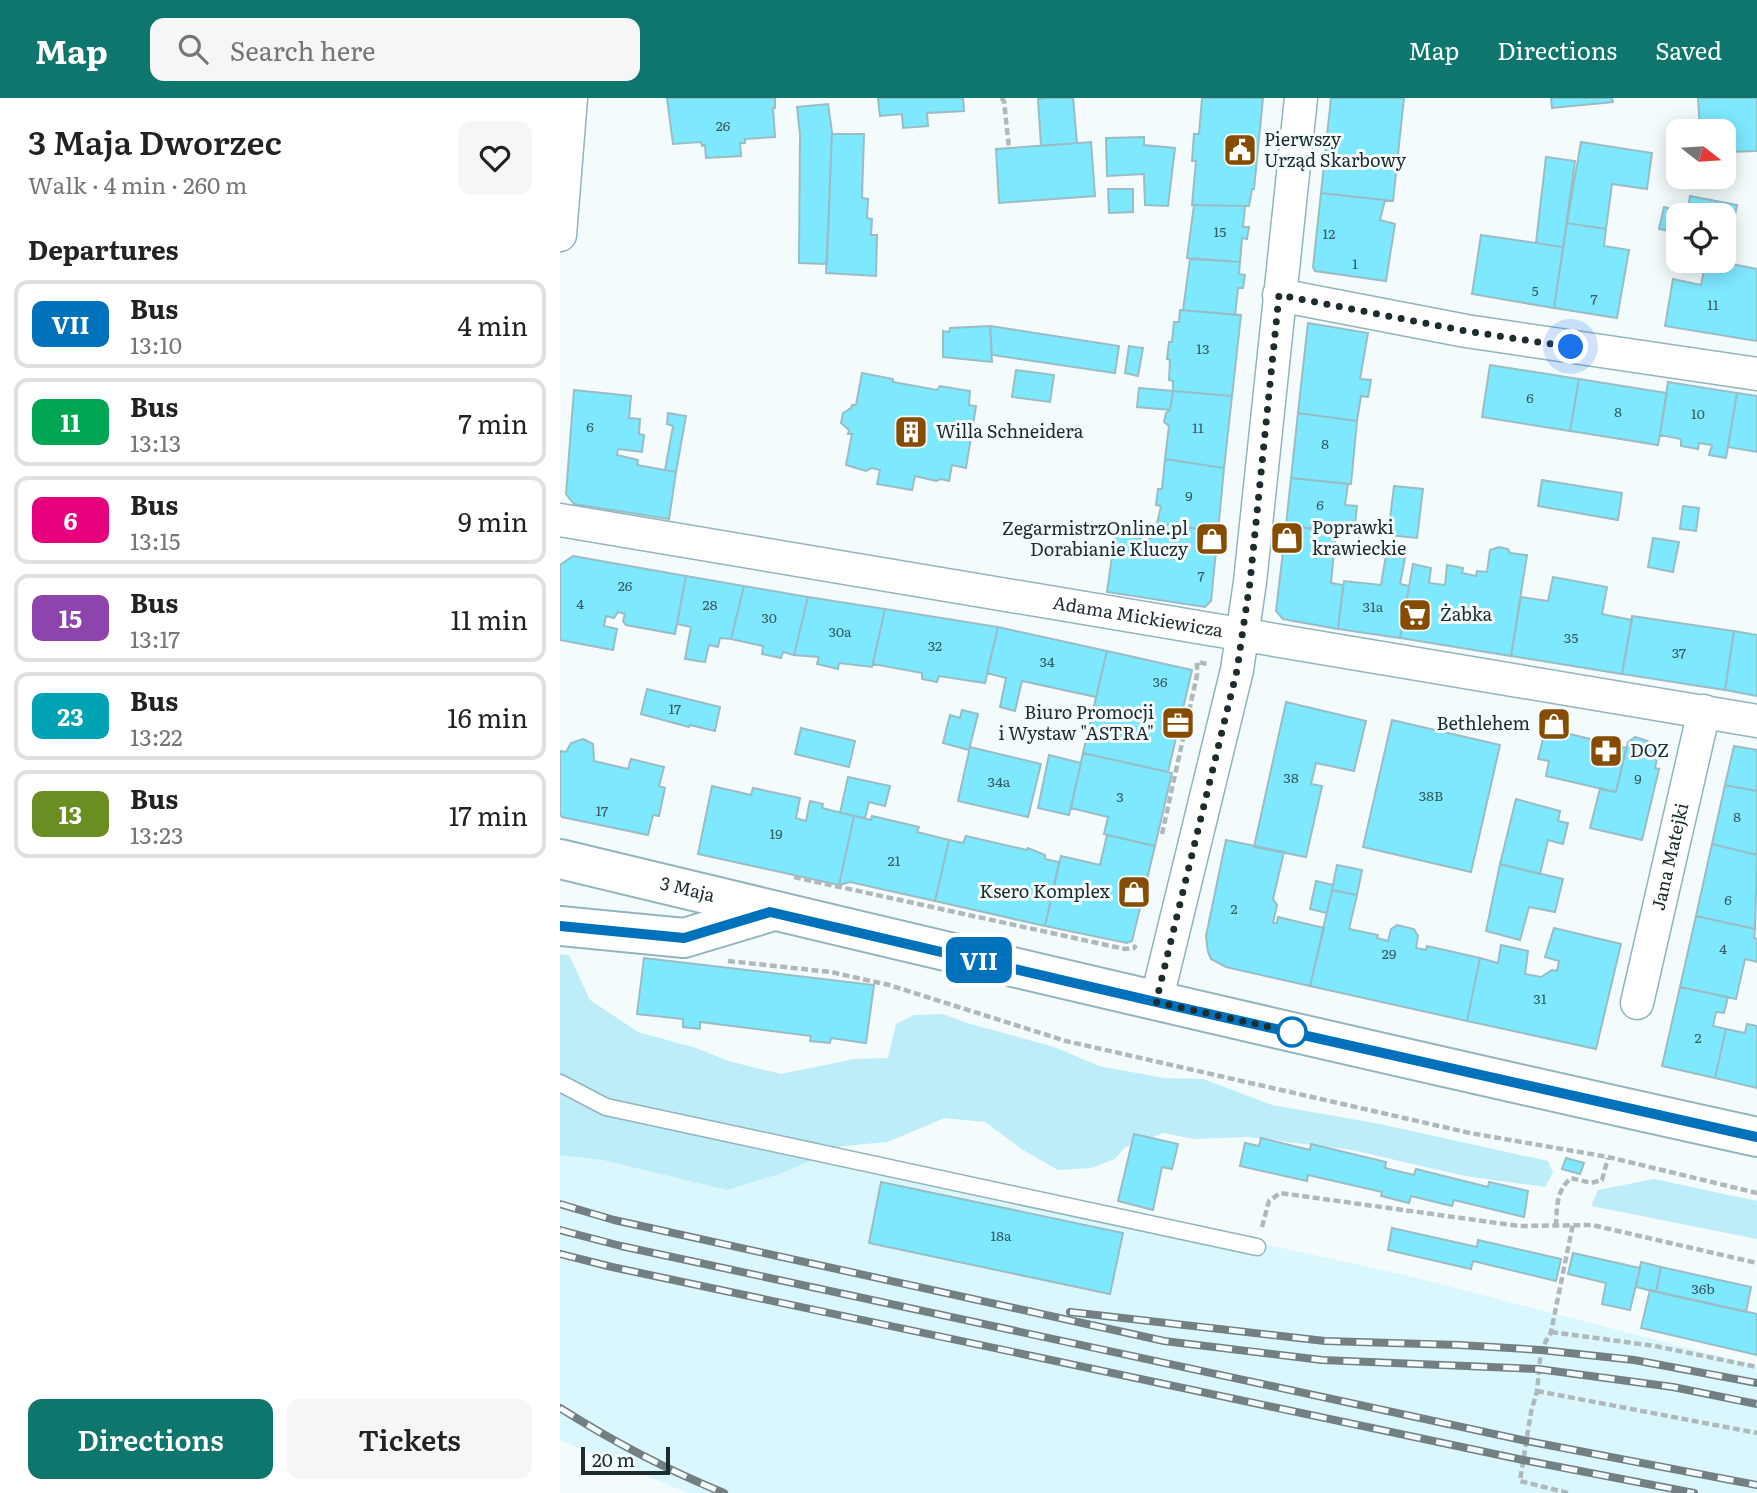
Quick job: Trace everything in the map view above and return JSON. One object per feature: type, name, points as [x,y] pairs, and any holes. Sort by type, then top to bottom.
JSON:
[{"type":"main road","name":"3 Maja","points":[[560,859],[770,912],[1156,1002],[1757,1137]]},
{"type":"main road","points":[[560,926],[684,938],[770,912]]},
{"type":"street","points":[[560,234],[571,98]]},
{"type":"street","points":[[1156,1002],[1237,670],[1250,582],[1301,98]]},
{"type":"street","points":[[1279,295],[1466,331],[1757,374]]},
{"type":"street","name":"Adama Mickiewicza","points":[[560,520],[1757,720]]},
{"type":"street","name":"Jana Matejki","points":[[1637,1003],[1704,711]]},
{"type":"lane","points":[[560,1083],[606,1107],[1257,1247]]},
{"type":"path","points":[[1001,98],[1004,102],[1009,148]]},
{"type":"path","points":[[1162,837],[1197,675],[1197,662]]},
{"type":"path","points":[[722,961],[831,972],[889,985],[1066,1041],[1470,1133],[1608,1157],[1757,1193]]},
{"type":"path","points":[[1556,1226],[1558,1199],[1563,1185],[1572,1178],[1591,1183],[1602,1180],[1608,1157]]},
{"type":"path","points":[[1257,1247],[1269,1202],[1280,1193],[1519,1226],[1592,1225],[1757,1263]]},
{"type":"path","points":[[1568,1493],[1520,1481],[1537,1391],[1541,1350],[1551,1332],[1573,1224]]},
{"type":"path","points":[[1551,1332],[1655,1346],[1757,1367]]},
{"type":"path","points":[[1537,1391],[1757,1433]]},
{"type":"shaded area","points":[[560,954],[569,955],[590,1000],[638,1032],[696,1048],[728,1061],[781,1074],[854,1059],[888,1058],[896,1024],[914,1015],[943,1014],[1054,1047],[1099,1066],[1164,1078],[1203,1079],[1272,1105],[1380,1124],[1548,1161],[1553,1173],[1545,1187],[1465,1176],[1352,1150],[1248,1137],[1194,1139],[1164,1133],[1125,1147],[1115,1159],[1091,1168],[1058,1170],[1023,1150],[985,1122],[944,1118],[888,1142],[843,1146],[782,1173],[727,1190],[603,1160],[560,1155]]},
{"type":"shaded area","points":[[560,1069],[787,1150],[989,1183],[1409,1276],[1757,1366],[1757,1493],[688,1493],[560,1440]]},
{"type":"shaded area","points":[[1654,1179],[1757,1201],[1757,1239],[1591,1206],[1598,1190]]},
{"type":"building","points":[[667,98],[775,98],[775,137],[745,139],[745,143],[740,143],[741,156],[706,158],[705,145],[702,146],[701,142],[673,144]]},
{"type":"building","points":[[878,98],[963,98],[964,111],[927,113],[928,126],[903,128],[902,114],[880,116]]},
{"type":"building","points":[[1073,98],[1077,143],[1041,146],[1038,99]]},
{"type":"building","points":[[1202,98],[1263,98],[1254,189],[1249,206],[1192,205],[1196,161],[1192,161],[1194,134],[1199,134]]},
{"type":"building","points":[[1331,98],[1404,98],[1393,201],[1321,193]]},
{"type":"building","points":[[1551,98],[1612,98],[1613,102],[1552,108]]},
{"type":"building","points":[[1698,98],[1757,98],[1757,151],[1736,152],[1736,119],[1699,119]]},
{"type":"building","points":[[828,104],[832,132],[827,264],[799,263],[800,135],[797,107]]},
{"type":"building","points":[[832,134],[864,134],[862,198],[868,199],[867,218],[872,219],[871,235],[877,235],[876,276],[826,273]]},
{"type":"building","points":[[1144,137],[1144,145],[1175,148],[1168,206],[1145,205],[1144,174],[1107,176],[1106,138]]},
{"type":"building","points":[[1091,142],[1095,196],[999,203],[996,149]]},
{"type":"building","points":[[1581,142],[1652,153],[1647,189],[1612,184],[1606,229],[1567,223]]},
{"type":"building","points":[[1546,157],[1575,161],[1563,247],[1536,243]]},
{"type":"building","points":[[1108,189],[1133,189],[1133,212],[1109,213]]},
{"type":"building","points":[[1321,193],[1385,200],[1380,220],[1395,224],[1386,281],[1315,271],[1313,267]]},
{"type":"building","points":[[1690,196],[1727,203],[1689,203]]},
{"type":"building","points":[[1194,205],[1245,206],[1243,227],[1249,227],[1247,239],[1242,238],[1240,262],[1187,258]]},
{"type":"building","points":[[1664,207],[1666,208],[1666,230],[1659,229]]},
{"type":"building","points":[[1567,223],[1606,229],[1604,246],[1629,250],[1617,318],[1554,308]]},
{"type":"building","points":[[1481,235],[1563,247],[1554,308],[1472,294]]},
{"type":"building","points":[[1190,259],[1240,262],[1239,274],[1245,275],[1243,288],[1238,288],[1235,315],[1183,310]]},
{"type":"building","points":[[1736,265],[1757,269],[1757,341],[1665,326],[1673,279],[1701,285],[1704,273],[1736,273]]},
{"type":"building","points":[[1180,310],[1241,315],[1232,396],[1173,391],[1173,381],[1169,380],[1170,360],[1167,359],[1174,322],[1179,322]]},
{"type":"building","points":[[1308,323],[1368,333],[1360,379],[1371,380],[1368,397],[1361,396],[1357,421],[1298,413]]},
{"type":"building","points":[[990,326],[1119,346],[1115,373],[992,355]]},
{"type":"building","points":[[990,326],[992,362],[943,357],[943,331],[949,332],[950,328]]},
{"type":"building","points":[[1129,346],[1143,348],[1138,376],[1125,373]]},
{"type":"building","points":[[1490,365],[1579,379],[1570,431],[1482,417]]},
{"type":"building","points":[[1016,370],[1054,375],[1050,402],[1012,397]]},
{"type":"building","name":"Willa Schneidera","points":[[862,373],[937,390],[940,386],[970,391],[969,405],[976,406],[966,468],[952,465],[949,481],[915,476],[912,490],[877,484],[880,470],[872,468],[866,471],[846,465],[852,434],[848,434],[849,430],[841,423],[843,413],[856,405]]},
{"type":"building","points":[[1579,379],[1667,393],[1658,445],[1570,431]]},
{"type":"building","points":[[1668,382],[1737,393],[1726,458],[1709,455],[1712,445],[1699,443],[1698,449],[1681,446],[1681,439],[1660,435]]},
{"type":"building","points":[[1139,388],[1173,391],[1170,410],[1137,407]]},
{"type":"building","points":[[574,390],[631,396],[629,418],[640,419],[639,434],[644,435],[642,452],[618,449],[617,455],[638,460],[637,465],[676,472],[669,519],[574,504],[566,494]]},
{"type":"building","points":[[1173,391],[1232,396],[1224,468],[1165,459],[1169,426],[1164,422],[1166,413],[1170,410]]},
{"type":"building","points":[[1737,393],[1757,396],[1757,452],[1728,447]]},
{"type":"building","points":[[668,413],[686,416],[676,472],[665,470],[673,426],[667,424]]},
{"type":"building","points":[[1298,413],[1357,421],[1351,484],[1291,478]]},
{"type":"building","points":[[1165,459],[1224,468],[1218,531],[1157,524],[1161,506],[1156,505],[1158,489],[1162,489]]},
{"type":"building","points":[[1291,478],[1348,484],[1345,505],[1357,506],[1354,532],[1286,526]]},
{"type":"building","points":[[1542,480],[1622,493],[1618,520],[1538,506]]},
{"type":"building","points":[[1394,486],[1423,489],[1417,538],[1388,535]]},
{"type":"building","points":[[1683,506],[1699,508],[1696,531],[1680,529]]},
{"type":"building","points":[[1162,525],[1218,531],[1211,601],[1205,607],[1107,592],[1115,535],[1149,539],[1162,532]]},
{"type":"building","points":[[1286,526],[1336,531],[1331,583],[1343,585],[1338,629],[1283,619],[1276,611]]},
{"type":"building","points":[[1653,538],[1679,542],[1673,572],[1648,567]]},
{"type":"building","points":[[1499,547],[1508,549],[1510,553],[1527,555],[1511,656],[1400,638],[1413,564],[1431,568],[1429,583],[1445,585],[1447,565],[1463,568],[1462,573],[1476,576],[1477,571],[1487,572],[1490,550]]},
{"type":"building","points":[[1386,555],[1405,558],[1400,584],[1409,586],[1400,638],[1338,629],[1344,581],[1381,585]]},
{"type":"building","points":[[573,556],[686,576],[675,634],[626,625],[623,621],[625,614],[618,612],[614,618],[606,616],[604,626],[617,629],[613,650],[560,640],[560,565]]},
{"type":"building","points":[[686,576],[744,586],[731,639],[720,638],[718,647],[709,645],[705,662],[685,659],[691,627],[677,624]]},
{"type":"building","points":[[1553,577],[1607,587],[1602,614],[1632,620],[1622,674],[1511,656],[1521,597],[1548,601]]},
{"type":"building","points":[[744,586],[808,597],[794,655],[783,652],[781,658],[762,654],[763,646],[731,639]]},
{"type":"building","points":[[808,597],[885,609],[872,667],[839,663],[838,669],[817,664],[819,657],[794,655]]},
{"type":"building","points":[[885,609],[998,627],[985,683],[939,676],[937,682],[922,679],[922,673],[873,664]]},
{"type":"building","points":[[1632,616],[1734,631],[1725,690],[1622,674]]},
{"type":"building","points":[[998,627],[1107,651],[1096,697],[1022,681],[1015,711],[1000,707],[1006,678],[987,673]]},
{"type":"building","points":[[1734,631],[1757,635],[1757,696],[1725,690]]},
{"type":"building","points":[[1107,651],[1192,670],[1168,772],[1083,753]]},
{"type":"building","points":[[647,689],[720,707],[715,731],[641,714]]},
{"type":"building","points":[[1286,702],[1366,721],[1354,771],[1316,763],[1311,784],[1322,786],[1306,857],[1254,847]]},
{"type":"building","points":[[962,710],[978,714],[969,750],[943,743],[950,715],[960,718]]},
{"type":"building","points":[[1548,718],[1561,721],[1558,731],[1626,748],[1616,792],[1546,776],[1549,761],[1538,759]]},
{"type":"building","points":[[1392,720],[1500,745],[1471,872],[1363,847]]},
{"type":"building","points":[[801,728],[855,741],[849,767],[795,754]]},
{"type":"building","points":[[1635,737],[1654,743],[1659,749],[1655,768],[1659,769],[1642,840],[1590,828],[1600,789],[1616,792],[1628,742]]},
{"type":"building","points":[[583,739],[593,744],[594,761],[628,769],[631,759],[664,767],[659,786],[665,788],[659,816],[653,815],[648,835],[562,817],[560,751],[566,752],[571,743]]},
{"type":"building","points":[[1734,746],[1757,750],[1757,791],[1725,785]]},
{"type":"building","points":[[970,747],[1041,764],[1028,817],[958,801]]},
{"type":"building","points":[[1083,753],[1172,773],[1155,846],[1104,834],[1108,817],[1071,808]]},
{"type":"building","points":[[1049,755],[1081,763],[1069,815],[1038,808]]},
{"type":"building","points":[[848,777],[890,786],[885,806],[869,802],[865,818],[840,813]]},
{"type":"building","points":[[1725,785],[1757,791],[1757,855],[1712,844]]},
{"type":"building","points":[[712,786],[751,795],[753,788],[800,798],[796,818],[806,821],[810,801],[823,804],[822,808],[854,816],[839,885],[698,854]]},
{"type":"building","points":[[1516,799],[1560,811],[1558,821],[1568,823],[1563,844],[1548,840],[1540,874],[1500,864]]},
{"type":"building","points":[[854,816],[871,820],[872,816],[919,827],[917,832],[949,840],[935,901],[850,882],[839,885]]},
{"type":"building","points":[[1107,835],[1155,846],[1132,941],[1127,943],[1045,926],[1061,856],[1100,865]]},
{"type":"building","points":[[966,836],[1027,850],[1028,848],[1045,855],[1045,859],[1059,862],[1045,926],[935,901],[949,840],[963,843]]},
{"type":"building","points":[[1226,840],[1284,852],[1273,899],[1277,905],[1273,923],[1277,923],[1278,917],[1324,928],[1310,986],[1226,967],[1211,959],[1206,936]]},
{"type":"building","points":[[1712,844],[1757,855],[1755,929],[1696,916]]},
{"type":"building","points":[[1500,864],[1563,879],[1555,912],[1529,907],[1520,940],[1486,931]]},
{"type":"building","points":[[1337,865],[1362,870],[1357,895],[1332,890]]},
{"type":"building","points":[[1316,881],[1333,885],[1327,913],[1310,909]]},
{"type":"building","points":[[1332,890],[1357,895],[1349,929],[1378,935],[1377,938],[1388,941],[1391,929],[1397,925],[1414,929],[1418,936],[1416,948],[1426,950],[1427,946],[1480,958],[1467,1021],[1310,986]]},
{"type":"building","points":[[1696,916],[1755,929],[1757,962],[1745,959],[1736,999],[1680,987]]},
{"type":"building","points":[[1554,928],[1621,944],[1596,1049],[1467,1021],[1480,958],[1498,963],[1501,945],[1528,951],[1525,974],[1541,977],[1552,970],[1557,971],[1559,961],[1545,957]]},
{"type":"building","points":[[644,958],[874,985],[866,1043],[831,1038],[830,1043],[810,1041],[811,1036],[700,1022],[700,1029],[683,1027],[683,1019],[637,1014]]},
{"type":"building","points":[[1680,987],[1728,997],[1724,1013],[1716,1012],[1713,1026],[1726,1029],[1715,1078],[1662,1066]]},
{"type":"building","points":[[1747,1024],[1757,1026],[1757,1088],[1715,1078],[1726,1029],[1745,1033]]},
{"type":"building","points":[[1134,1134],[1178,1144],[1172,1169],[1162,1167],[1153,1210],[1118,1201]]},
{"type":"building","points":[[1261,1138],[1310,1150],[1311,1144],[1386,1162],[1385,1168],[1414,1175],[1416,1169],[1488,1187],[1489,1182],[1528,1191],[1524,1217],[1454,1200],[1452,1206],[1411,1196],[1409,1203],[1381,1196],[1382,1192],[1308,1175],[1307,1181],[1240,1166],[1245,1143],[1259,1146]]},
{"type":"building","points":[[1566,1158],[1584,1163],[1580,1174],[1562,1169]]},
{"type":"building","points":[[881,1182],[1123,1233],[1110,1294],[869,1243]]},
{"type":"building","points":[[1392,1228],[1477,1247],[1478,1240],[1561,1259],[1556,1281],[1473,1261],[1471,1269],[1388,1250]]},
{"type":"building","points":[[1573,1253],[1640,1268],[1630,1310],[1602,1304],[1606,1283],[1568,1274]]},
{"type":"building","points":[[1641,1262],[1661,1267],[1656,1292],[1636,1287]]},
{"type":"building","points":[[1661,1267],[1751,1287],[1746,1312],[1656,1292]]},
{"type":"building","points":[[1650,1290],[1757,1314],[1757,1355],[1641,1328]]},
{"type":"railway","points":[[560,1204],[614,1220],[1164,1341],[1322,1360],[1538,1369],[1673,1387],[1757,1404]]},
{"type":"railway","points":[[560,1230],[621,1246],[1527,1441],[1757,1485]]},
{"type":"railway","points":[[560,1254],[1523,1460],[1694,1493]]},
{"type":"railway","points":[[1070,1312],[1325,1341],[1541,1350],[1634,1360],[1757,1383]]},
{"type":"railway","points":[[560,1408],[640,1454],[724,1493]]},
{"type":"bus line","name":"VII","points":[[560,926],[684,938],[770,912],[1757,1137]]},
{"type":"place","name":"Pierwszy Urząd Skarbowy","points":[[1240,150]]},
{"type":"place","name":"Willa Schneidera","points":[[911,432]]},
{"type":"place","name":"Poprawki krawieckie","points":[[1287,538]]},
{"type":"place","name":"ZegarmistrzOnline.pl Dorabianie Kluczy","points":[[1212,539]]},
{"type":"place","name":"Żabka","points":[[1415,615]]},
{"type":"place","name":"Biuro Promocji i Wystaw \"ASTRA\"","points":[[1178,723]]},
{"type":"place","name":"Bethlehem","points":[[1554,724]]},
{"type":"place","name":"DOZ","points":[[1606,751]]},
{"type":"place","name":"Ksero Komplex","points":[[1134,892]]},
{"type":"route","points":[[1292,1032],[1156,1002],[1237,670],[1250,582],[1279,295],[1466,331],[1571,347]]}]
